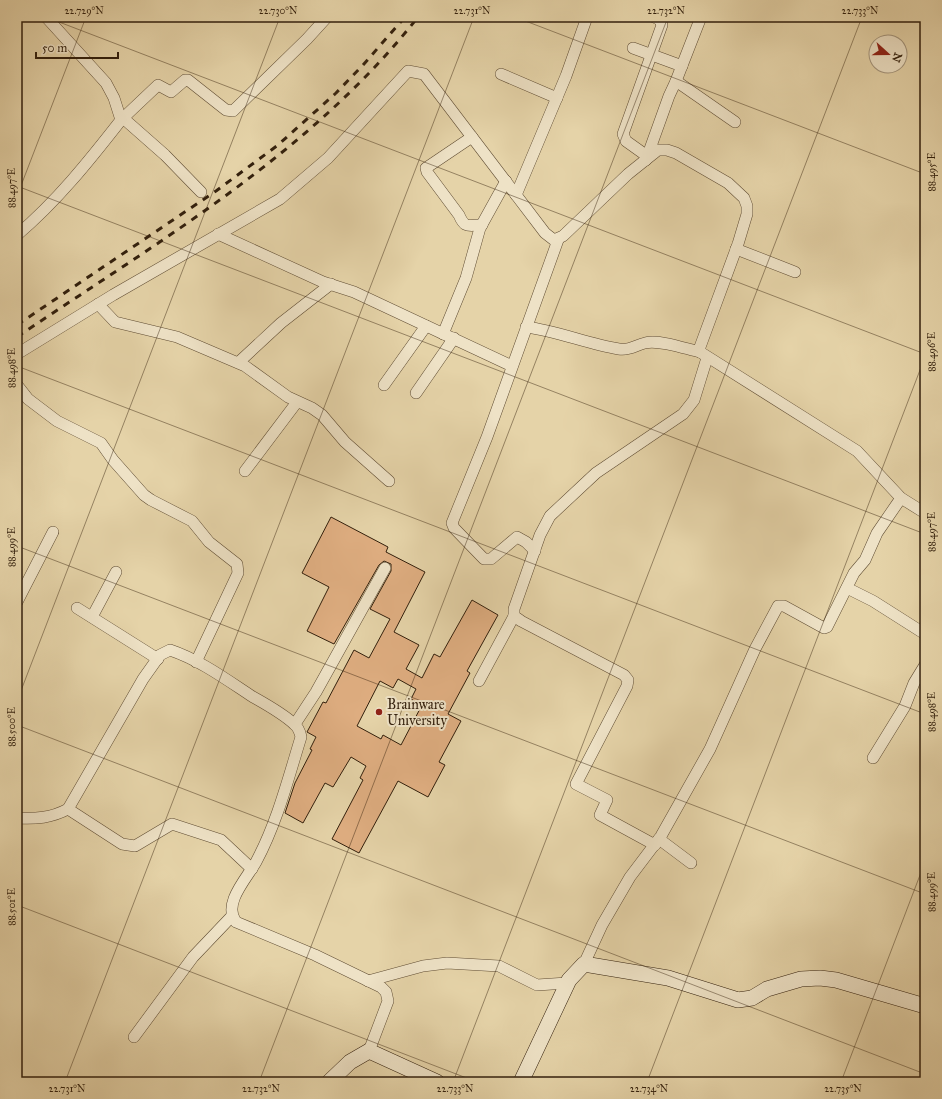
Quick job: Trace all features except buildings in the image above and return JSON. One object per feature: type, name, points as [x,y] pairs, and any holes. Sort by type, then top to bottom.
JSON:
[{"type":"street","points":[[46,17],[106,83],[114,98],[122,119],[165,155],[201,192]]},
{"type":"street","points":[[17,235],[44,212],[94,155],[122,119],[158,85],[170,92],[184,80],[188,80],[226,110],[233,111],[307,40],[327,17]]},
{"type":"street","points":[[516,195],[557,98],[587,17]]},
{"type":"street","points":[[646,158],[626,141],[623,134],[662,25],[660,20],[654,17]]},
{"type":"street","points":[[646,158],[701,17]]},
{"type":"street","points":[[633,48],[682,66]]},
{"type":"street","points":[[17,354],[194,246],[280,199],[328,158],[408,71],[417,71],[424,74],[545,233],[554,240],[558,240]]},
{"type":"street","points":[[501,74],[557,98]]},
{"type":"street","points":[[676,81],[735,122]]},
{"type":"street","points":[[472,137],[426,168],[427,172],[458,214],[462,223],[465,225],[482,225]]},
{"type":"street","points":[[479,681],[514,616],[514,609],[535,551],[540,535],[550,516],[584,483],[613,460],[690,408],[704,355],[700,347],[736,249],[747,214],[747,206],[739,193],[728,183],[676,153],[658,150],[646,158],[558,240],[487,437],[452,523],[454,528],[484,559],[491,559],[517,537],[526,542],[535,551]]},
{"type":"street","points":[[416,393],[448,336],[482,225],[506,181]]},
{"type":"street","points":[[218,234],[331,284],[354,292],[512,366]]},
{"type":"street","points":[[736,249],[795,272]]},
{"type":"street","points":[[239,362],[281,323],[331,284]]},
{"type":"street","points":[[98,304],[115,322],[177,337],[239,362],[297,402],[312,408],[322,415],[345,442],[389,481]]},
{"type":"street","points":[[384,385],[426,326]]},
{"type":"street","points":[[526,327],[545,329],[620,350],[635,348],[646,343],[662,344],[704,355],[857,452],[901,498],[925,513]]},
{"type":"street","points":[[17,385],[28,399],[57,421],[96,438],[144,495],[192,521],[209,542],[236,564],[238,573],[196,662]]},
{"type":"street","points":[[245,471],[297,402]]},
{"type":"street","points":[[521,1082],[567,983],[584,964],[602,925],[630,876],[657,842],[714,742],[755,649],[778,606],[784,606],[824,628],[827,627],[856,569],[865,560],[877,534],[901,498]]},
{"type":"street","points":[[17,602],[53,532]]},
{"type":"street","points":[[295,724],[316,692],[348,632],[385,568]]},
{"type":"street","points":[[92,617],[116,572]]},
{"type":"street","points":[[847,588],[873,601],[925,634]]},
{"type":"street","points":[[77,608],[158,659]]},
{"type":"street","points":[[514,616],[624,675],[628,680],[627,686],[576,784],[607,800],[600,815],[657,842],[691,863]]},
{"type":"street","points":[[17,818],[44,818],[56,816],[68,809],[143,679],[160,655],[170,650],[196,662],[295,724],[300,731],[301,737],[274,823],[252,869],[241,885],[231,908],[232,916],[236,922],[316,955],[368,980],[381,987],[386,992],[388,1001],[370,1051],[350,1062],[329,1082]]},
{"type":"street","points":[[873,758],[905,706],[914,683],[925,665]]},
{"type":"street","points":[[68,809],[122,844],[130,846],[135,846],[172,824],[214,837],[228,846],[252,869]]},
{"type":"street","points":[[134,1037],[196,953],[232,916]]},
{"type":"street","points":[[368,980],[423,966],[447,963],[499,966],[537,985],[567,983]]},
{"type":"street","points":[[584,964],[668,978],[738,1000],[752,998],[767,989],[801,979],[820,978],[836,980],[925,1006]]},
{"type":"street","points":[[370,1051],[437,1082]]},
{"type":"railway","points":[[17,325],[216,191],[278,145],[336,93],[405,17]]},
{"type":"railway","points":[[17,337],[125,266],[231,192],[282,153],[330,111],[376,66],[418,17]]},
{"type":"place","name":"Brainware University","points":[[379,712]]}]
